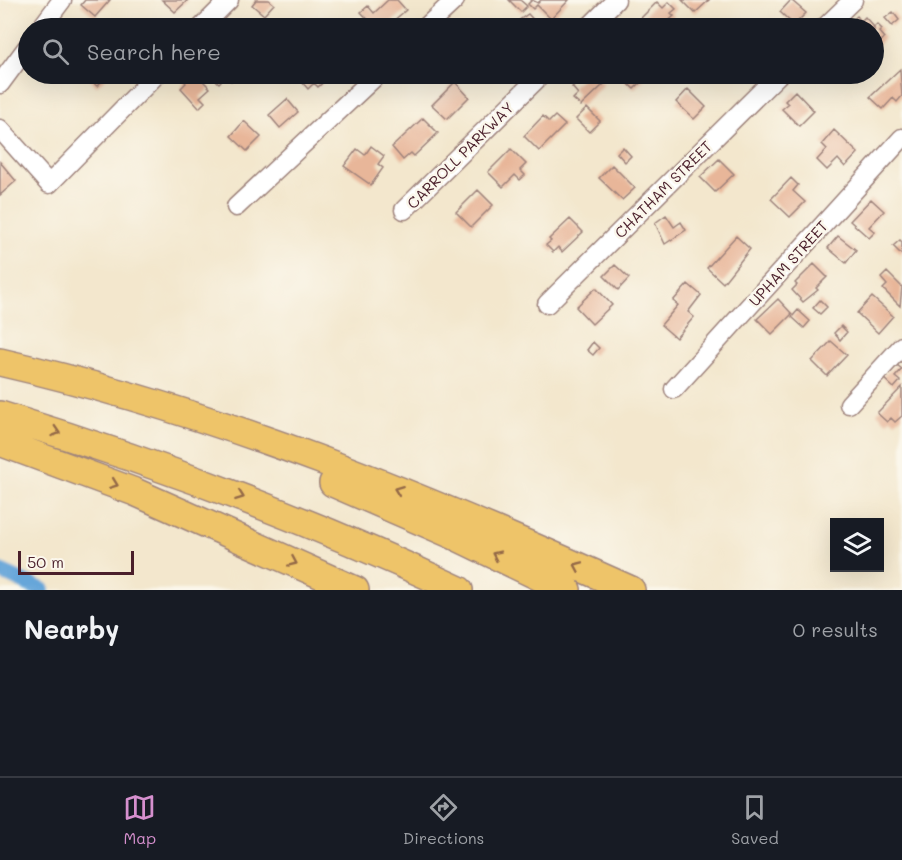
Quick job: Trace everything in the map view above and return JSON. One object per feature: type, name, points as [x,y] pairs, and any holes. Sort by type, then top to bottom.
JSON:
[{"type":"highway","points":[[0,364],[106,399],[296,468],[453,535],[567,590]]},
{"type":"highway","points":[[0,364],[84,383],[298,451],[458,514],[631,590]]},
{"type":"highway","points":[[0,415],[146,462],[261,504],[459,590]]},
{"type":"highway","points":[[0,442],[135,492],[355,590]]},
{"type":"street","points":[[48,18],[61,0]]},
{"type":"street","points":[[211,18],[229,0]]},
{"type":"street","points":[[436,18],[455,0]]},
{"type":"street","points":[[598,18],[616,0]]},
{"type":"street","points":[[834,18],[853,0]]},
{"type":"street","points":[[0,84],[18,60]]},
{"type":"street","points":[[0,129],[49,184],[147,84]]},
{"type":"street","points":[[236,207],[367,84]]},
{"type":"street","name":"CARROLL PARKWAY","points":[[404,210],[532,84]]},
{"type":"street","name":"CHATHAM STREET","points":[[547,304],[769,84]]},
{"type":"street","name":"UPHAM STREET","points":[[674,389],[902,138]]},
{"type":"street","points":[[849,404],[902,346]]},
{"type":"building","points":[[85,0],[110,0],[95,17],[81,5]]},
{"type":"building","points":[[162,0],[188,0],[175,12]]},
{"type":"building","points":[[256,0],[269,0],[274,4],[264,15],[252,5]]},
{"type":"building","points":[[388,0],[397,0],[406,10],[397,18],[367,18],[361,12],[368,6],[374,13]]},
{"type":"building","points":[[509,0],[520,0],[527,6],[521,12]]},
{"type":"building","points":[[532,0],[538,3],[541,0],[569,0],[552,18],[537,5],[533,9],[528,4]]},
{"type":"building","points":[[682,0],[709,0],[695,13]]},
{"type":"building","points":[[791,0],[806,13],[801,18],[786,18],[780,12]]},
{"type":"building","points":[[657,2],[663,8],[669,2],[676,9],[671,13],[674,16],[672,18],[641,18]]},
{"type":"building","points":[[893,12],[899,20],[892,26],[885,18]]},
{"type":"building","points":[[900,69],[902,96],[897,102],[893,98],[883,109],[870,97]]},
{"type":"building","points":[[185,84],[206,84],[210,88],[200,97],[205,102],[199,108],[181,88]]},
{"type":"building","points":[[304,84],[313,84],[308,89]]},
{"type":"building","points":[[453,84],[457,84],[469,97],[447,119],[432,105]]},
{"type":"building","points":[[575,84],[604,84],[581,106],[573,99],[578,94],[572,87]]},
{"type":"building","points":[[629,84],[639,84],[634,89]]},
{"type":"building","points":[[688,89],[706,107],[694,119],[676,102]]},
{"type":"building","points":[[795,91],[814,111],[799,126],[782,109],[788,104],[785,101]]},
{"type":"building","points":[[287,99],[298,112],[280,128],[269,115]]},
{"type":"building","points":[[587,108],[600,121],[589,132],[576,119]]},
{"type":"building","points":[[543,116],[549,122],[555,116],[565,125],[539,151],[524,136]]},
{"type":"building","points":[[423,118],[438,133],[414,156],[411,153],[403,160],[392,147]]},
{"type":"building","points":[[244,121],[261,137],[247,151],[231,136]]},
{"type":"building","points":[[834,130],[858,153],[845,167],[838,159],[827,170],[817,160],[827,149],[822,144]]},
{"type":"building","points":[[371,146],[384,156],[378,164],[383,168],[371,185],[344,166],[357,149],[365,155]]},
{"type":"building","points":[[623,147],[631,156],[625,162],[617,153]]},
{"type":"building","points":[[511,149],[526,164],[520,170],[525,175],[520,180],[515,175],[503,187],[488,172]]},
{"type":"building","points":[[719,159],[734,174],[715,192],[700,177]]},
{"type":"building","points":[[0,162],[16,181],[0,195]]},
{"type":"building","points":[[612,165],[635,188],[622,200],[599,178]]},
{"type":"building","points":[[791,178],[798,185],[793,191],[805,202],[790,217],[771,199]]},
{"type":"building","points":[[478,190],[493,205],[471,227],[456,212]]},
{"type":"building","points":[[871,199],[884,211],[869,227],[875,232],[869,238],[850,221]]},
{"type":"building","points":[[666,215],[674,227],[681,222],[686,230],[665,244],[655,223]]},
{"type":"building","points":[[570,219],[583,232],[562,252],[558,247],[553,252],[546,245],[551,241],[549,239]]},
{"type":"building","points":[[736,236],[750,249],[723,283],[707,268]]},
{"type":"building","points":[[838,236],[856,250],[846,263],[828,248]]},
{"type":"building","points":[[900,240],[902,242],[902,255],[893,246]]},
{"type":"building","points":[[814,264],[827,277],[816,288],[818,290],[803,302],[792,290],[797,285],[795,283]]},
{"type":"building","points":[[615,265],[629,278],[618,290],[604,276]]},
{"type":"building","points":[[887,272],[902,287],[900,306],[883,289],[887,285],[881,278]]},
{"type":"building","points":[[688,284],[701,295],[688,312],[694,317],[676,338],[661,325],[678,305],[673,301]]},
{"type":"building","points":[[596,288],[612,305],[592,324],[576,307]]},
{"type":"building","points":[[872,297],[893,316],[878,333],[857,313]]},
{"type":"building","points":[[778,299],[792,314],[772,334],[757,319]]},
{"type":"building","points":[[820,300],[827,307],[820,314],[813,308]]},
{"type":"building","points":[[798,310],[810,321],[804,328],[792,317]]},
{"type":"building","points":[[841,326],[847,332],[840,340],[834,333]]},
{"type":"building","points":[[831,341],[847,355],[827,376],[812,361]]},
{"type":"building","points":[[593,342],[599,348],[593,355],[587,350]]},
{"type":"building","points":[[897,365],[902,369],[895,377],[900,381],[894,388],[882,377]]},
{"type":"building","points":[[902,387],[902,416],[895,422],[891,418],[887,422],[877,413]]},
{"type":"waterway","points":[[0,571],[42,590]]}]
